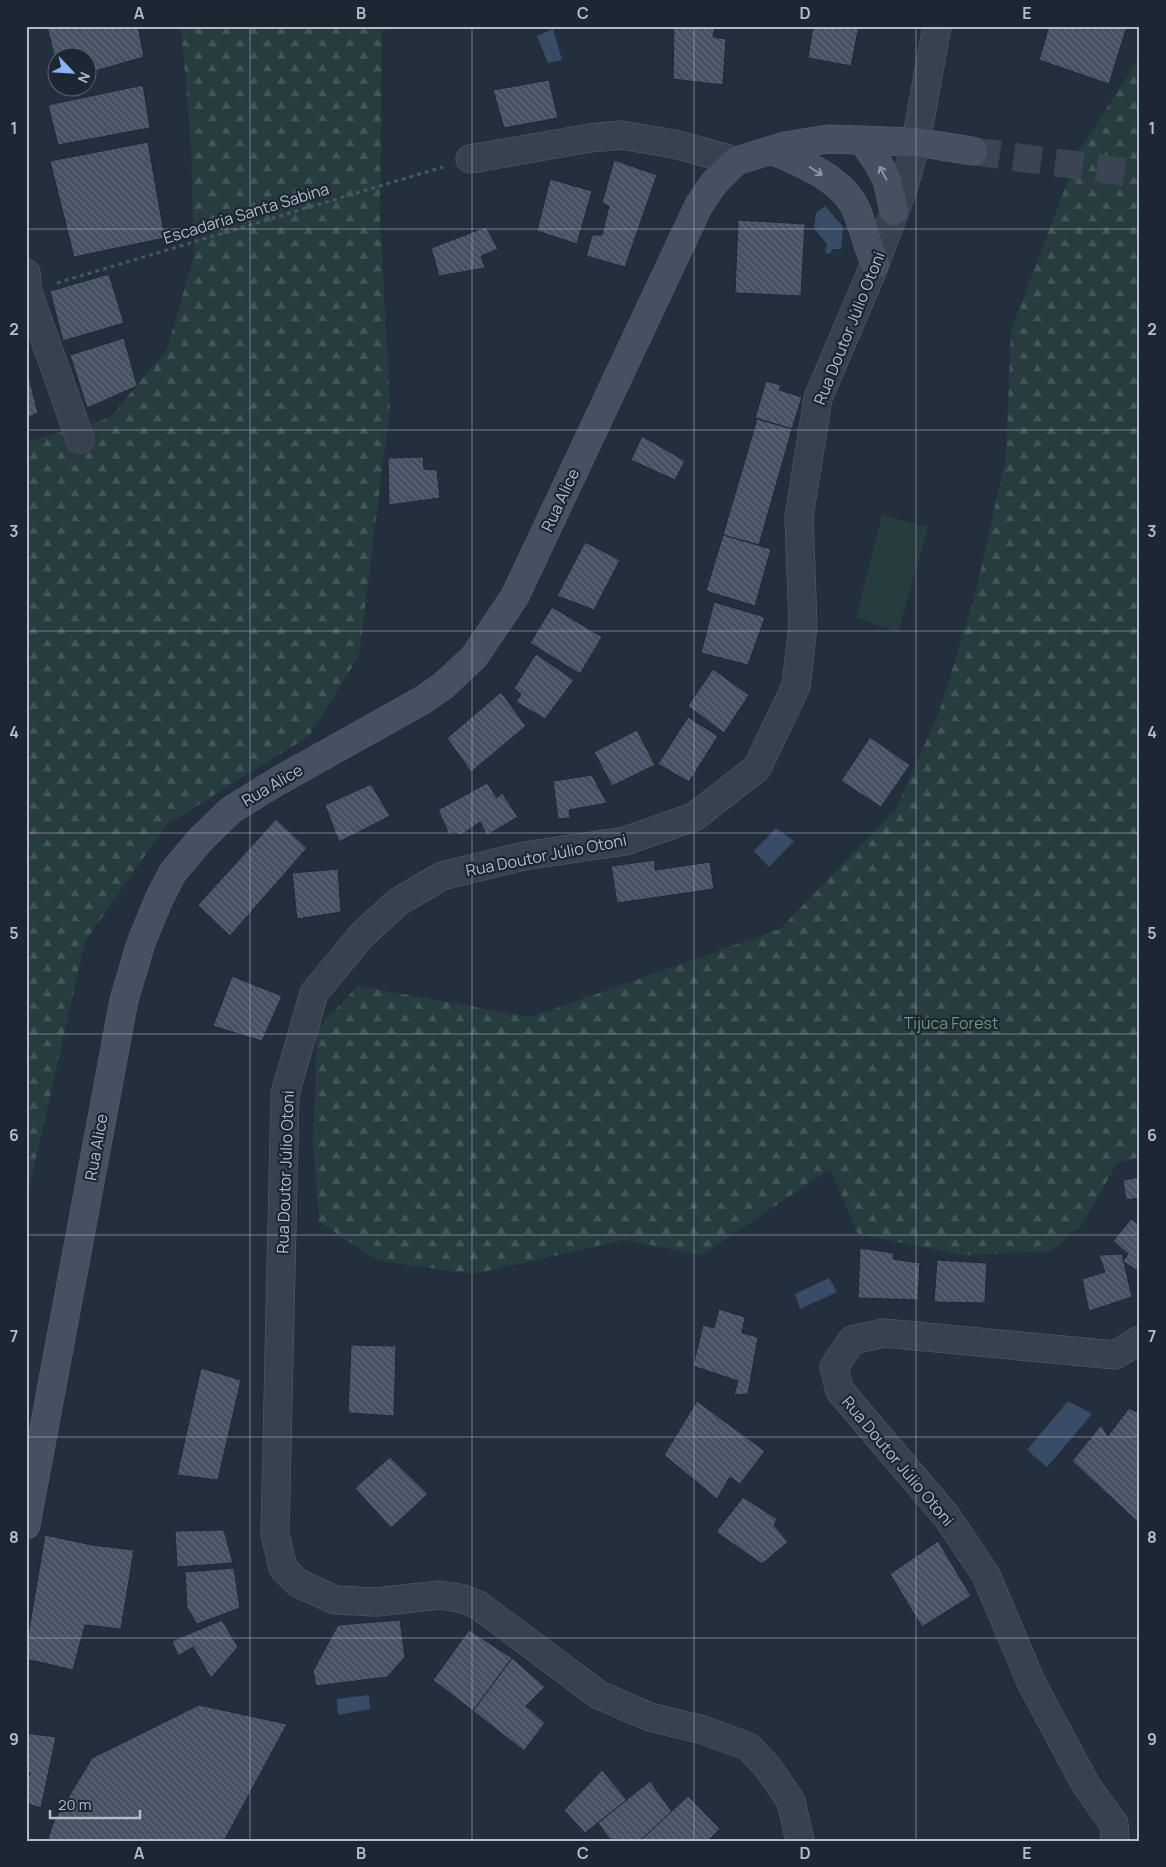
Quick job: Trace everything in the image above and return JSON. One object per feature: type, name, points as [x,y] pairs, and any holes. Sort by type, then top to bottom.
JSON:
[{"type":"street","name":"Rua Doutor Júlio Otoni","points":[[800,1841],[791,1802],[769,1769],[749,1747],[703,1730],[650,1717],[599,1695],[478,1605],[464,1599],[440,1595],[376,1602],[335,1600],[298,1583],[283,1568],[275,1534],[285,1094],[314,994],[362,936],[398,902],[442,876],[524,856],[625,841],[694,817],[757,768],[796,686],[802,626],[799,517],[818,398],[875,264],[904,186],[916,142],[937,26]]},
{"type":"street","points":[[470,159],[590,138],[621,135],[674,144],[736,161],[772,150],[828,139],[916,142],[972,151]]},
{"type":"street","points":[[862,140],[887,180],[894,211]]},
{"type":"street","points":[[772,150],[816,169],[842,190],[855,208],[875,264]]},
{"type":"street","name":"Rua Alice","points":[[26,1525],[124,1000],[141,943],[173,872],[231,810],[278,781],[421,701],[443,686],[474,657],[516,596],[699,205],[714,183],[736,161]]},
{"type":"street","points":[[27,286],[80,439]]},
{"type":"street","name":"Rua Doutor Júlio Otoni","points":[[1116,1841],[1114,1824],[1086,1785],[1032,1684],[986,1575],[947,1517],[840,1391],[834,1367],[852,1340],[884,1333],[1115,1354],[1140,1340]]},
{"type":"path","name":"Escadaria Santa Sabina","points":[[27,286],[470,159]]},
{"type":"green space","points":[[181,26],[407,26],[382,30],[380,216],[390,406],[359,656],[309,736],[166,825],[85,942],[26,1202],[26,442],[110,418],[167,349],[194,256],[191,143]]},
{"type":"green space","name":"Tijuca Forest","points":[[1140,57],[1140,1157],[1117,1163],[1082,1225],[1051,1251],[962,1255],[858,1234],[830,1169],[702,1255],[624,1240],[474,1274],[379,1261],[319,1222],[313,1140],[317,1029],[358,986],[531,1017],[780,929],[896,809],[940,709],[975,595],[1006,457],[1011,331],[1079,151]]},
{"type":"green space","points":[[882,515],[928,527],[898,633],[856,617]]},
{"type":"water","points":[[553,29],[562,60],[548,63],[537,36]]},
{"type":"water","points":[[825,206],[843,227],[841,249],[833,249],[829,254],[825,252],[827,244],[814,228],[816,213]]},
{"type":"water","points":[[776,828],[794,841],[769,867],[754,851]]},
{"type":"water","points":[[829,1278],[837,1292],[800,1309],[795,1294]]},
{"type":"water","points":[[1068,1401],[1092,1414],[1047,1467],[1027,1450]]},
{"type":"water","points":[[369,1695],[370,1709],[338,1715],[337,1699]]},
{"type":"building","points":[[47,26],[138,26],[144,57],[98,70],[98,48],[52,48]]},
{"type":"building","points":[[674,26],[715,26],[713,37],[726,39],[723,85],[673,79]]},
{"type":"building","points":[[813,26],[859,26],[851,66],[808,58]]},
{"type":"building","points":[[1049,26],[1127,26],[1109,84],[1039,60]]},
{"type":"building","points":[[549,80],[558,118],[504,128],[493,90]]},
{"type":"building","points":[[143,85],[150,128],[58,145],[48,105],[81,98],[98,98],[98,94]]},
{"type":"building","points":[[148,142],[165,238],[74,257],[50,161]]},
{"type":"building","points":[[614,160],[657,175],[625,267],[586,256],[592,235],[602,235],[609,206],[602,203]]},
{"type":"building","points":[[550,179],[592,191],[577,244],[537,231]]},
{"type":"building","points":[[738,220],[805,224],[801,296],[735,293]]},
{"type":"building","points":[[486,227],[498,249],[481,256],[485,268],[439,276],[431,248]]},
{"type":"building","points":[[109,274],[124,323],[63,341],[50,291]]},
{"type":"building","points":[[124,338],[137,386],[87,408],[70,355]]},
{"type":"building","points":[[26,366],[38,413],[26,418]]},
{"type":"building","points":[[766,381],[781,385],[779,390],[802,397],[792,429],[755,418]]},
{"type":"building","points":[[757,419],[792,429],[759,545],[723,535]]},
{"type":"building","points":[[642,436],[685,461],[675,480],[631,460]]},
{"type":"building","points":[[423,457],[424,469],[437,470],[440,498],[389,505],[388,458]]},
{"type":"building","points":[[723,535],[771,549],[755,606],[706,591]]},
{"type":"building","points":[[585,542],[620,560],[594,610],[557,596]]},
{"type":"building","points":[[714,602],[765,617],[748,665],[701,653]]},
{"type":"building","points":[[552,607],[602,637],[580,674],[530,643]]},
{"type":"building","points":[[536,654],[574,680],[545,719],[516,702],[521,694],[514,688]]},
{"type":"building","points":[[713,669],[749,695],[724,733],[688,706]]},
{"type":"building","points":[[501,692],[526,726],[471,772],[447,738]]},
{"type":"building","points":[[688,717],[718,736],[689,782],[658,764]]},
{"type":"building","points":[[637,730],[655,765],[612,786],[594,752]]},
{"type":"building","points":[[870,737],[910,765],[881,807],[841,781]]},
{"type":"building","points":[[592,775],[607,803],[569,810],[570,818],[558,819],[553,781]]},
{"type":"building","points":[[487,783],[497,798],[502,793],[518,817],[487,835],[480,822],[461,835],[455,832],[449,834],[438,810]]},
{"type":"building","points":[[371,784],[390,816],[339,842],[325,805]]},
{"type":"building","points":[[276,819],[307,848],[230,936],[198,905]]},
{"type":"building","points":[[655,860],[655,870],[710,862],[714,889],[617,903],[611,866]]},
{"type":"building","points":[[338,869],[341,912],[297,919],[292,873]]},
{"type":"building","points":[[232,976],[282,996],[262,1041],[213,1026]]},
{"type":"building","points":[[1140,1177],[1140,1198],[1126,1200],[1123,1180]]},
{"type":"building","points":[[1131,1219],[1140,1225],[1140,1273],[1123,1261],[1128,1254],[1113,1241]]},
{"type":"building","points":[[860,1248],[894,1253],[893,1259],[920,1263],[918,1300],[858,1298]]},
{"type":"building","points":[[1122,1254],[1132,1297],[1089,1311],[1082,1279],[1105,1272],[1099,1255]]},
{"type":"building","points":[[937,1260],[987,1263],[985,1303],[934,1302]]},
{"type":"building","points":[[719,1309],[745,1317],[742,1333],[758,1337],[748,1394],[734,1395],[738,1381],[693,1366],[703,1325],[714,1328]]},
{"type":"building","points":[[351,1345],[396,1346],[394,1416],[348,1413]]},
{"type":"building","points":[[201,1368],[241,1380],[218,1480],[177,1475]]},
{"type":"building","points":[[697,1401],[765,1451],[740,1484],[730,1477],[717,1499],[664,1455]]},
{"type":"building","points":[[1129,1408],[1140,1414],[1140,1524],[1072,1461],[1101,1425],[1108,1436]]},
{"type":"building","points":[[390,1457],[428,1494],[391,1528],[355,1488]]},
{"type":"building","points":[[743,1497],[777,1519],[774,1525],[788,1542],[762,1564],[716,1532]]},
{"type":"building","points":[[224,1530],[233,1563],[177,1567],[175,1531]]},
{"type":"building","points":[[45,1535],[92,1545],[134,1550],[121,1629],[85,1625],[73,1670],[26,1659],[26,1647]]},
{"type":"building","points":[[938,1541],[971,1596],[922,1627],[890,1574]]},
{"type":"building","points":[[234,1568],[240,1608],[197,1624],[187,1608],[185,1572]]},
{"type":"building","points":[[222,1620],[238,1647],[211,1678],[193,1647],[178,1656],[172,1641]]},
{"type":"building","points":[[400,1620],[405,1657],[387,1677],[316,1686],[313,1671],[338,1625]]},
{"type":"building","points":[[469,1630],[512,1658],[473,1711],[433,1680]]},
{"type":"building","points":[[512,1658],[545,1687],[526,1706],[545,1723],[524,1751],[473,1711]]},
{"type":"building","points":[[199,1705],[287,1724],[224,1841],[47,1841],[54,1821],[92,1758]]},
{"type":"building","points":[[26,1733],[56,1737],[41,1808],[26,1803],[26,1782],[30,1773],[26,1773]]},
{"type":"building","points":[[602,1770],[627,1800],[585,1833],[564,1810]]},
{"type":"building","points":[[650,1781],[672,1812],[640,1841],[611,1841],[598,1823]]},
{"type":"building","points":[[688,1796],[720,1829],[708,1841],[640,1841]]},
{"type":"tunnel","points":[[972,151],[1140,174]]}]
